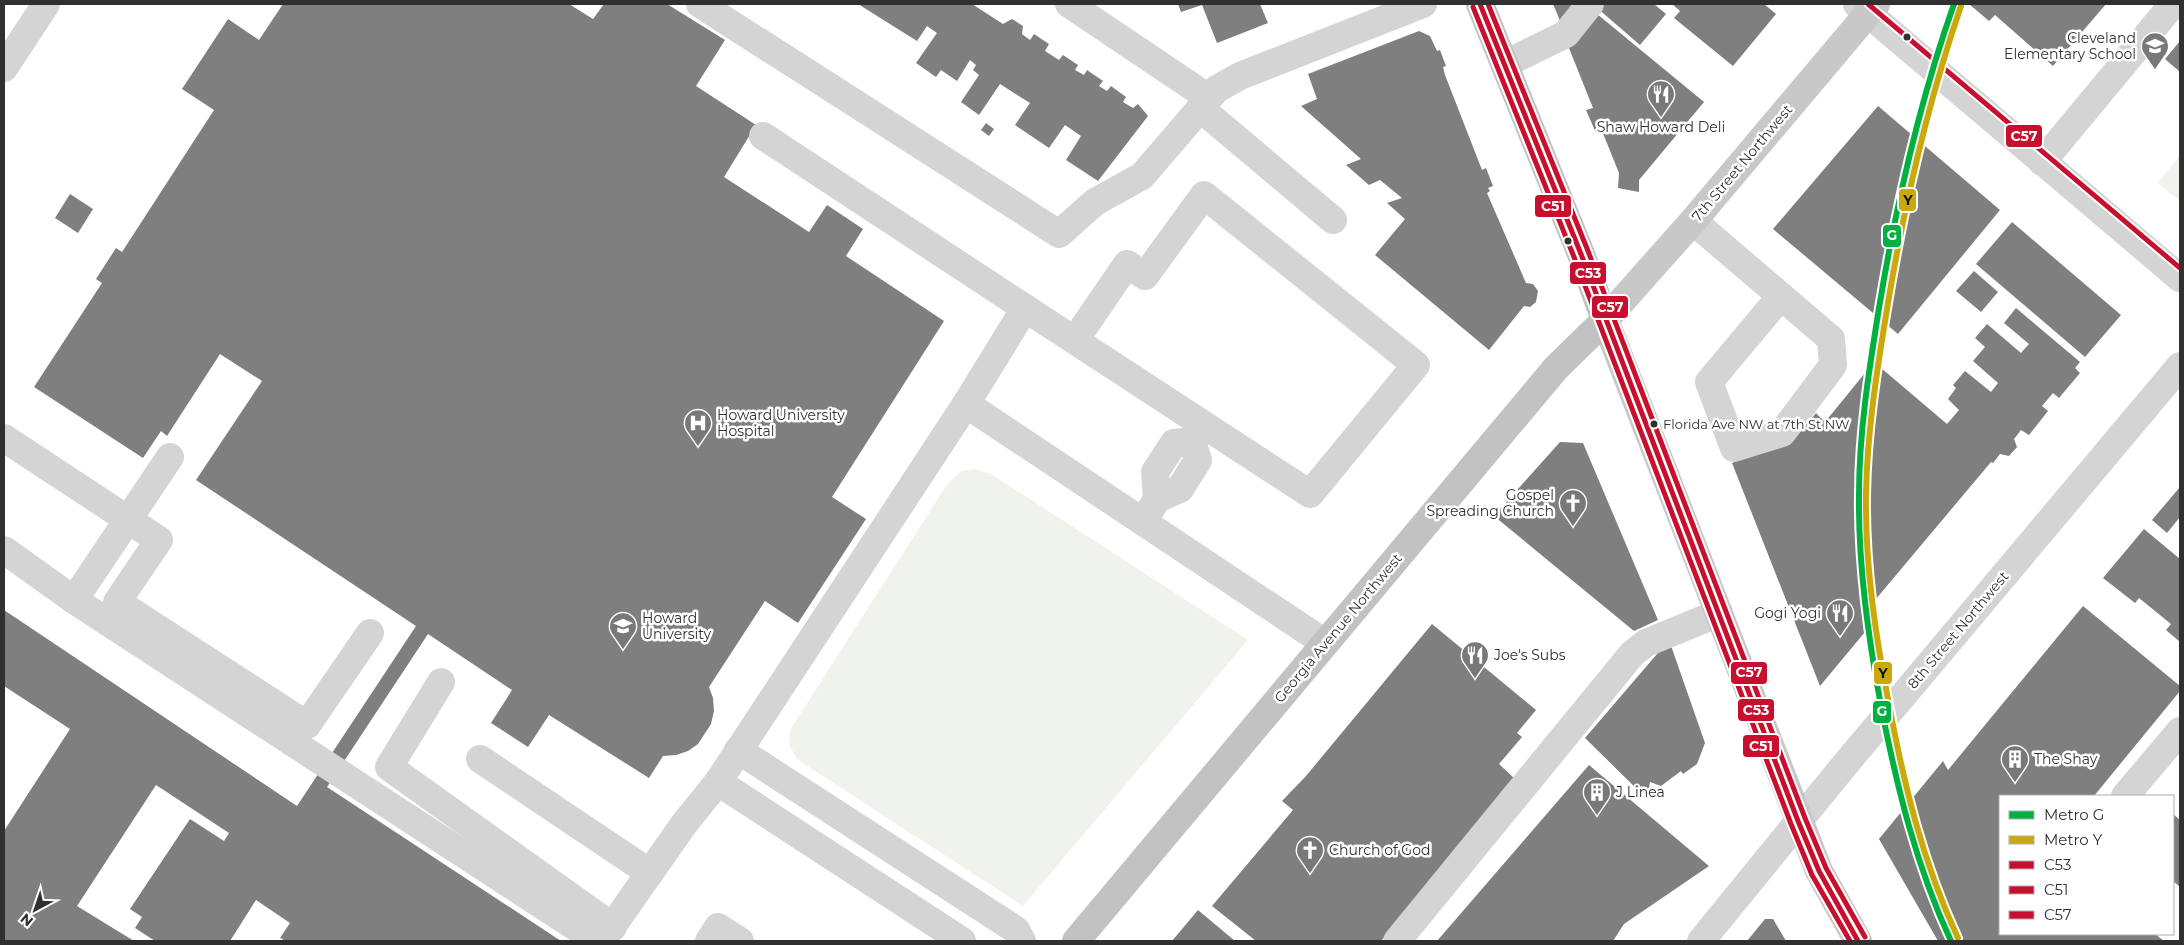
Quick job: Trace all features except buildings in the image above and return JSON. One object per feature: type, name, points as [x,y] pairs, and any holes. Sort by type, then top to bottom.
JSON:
[{"type":"highway","points":[[1480,4],[1581,254],[1605,320]]},
{"type":"highway","name":"Georgia Avenue Northwest","points":[[1076,941],[1556,368],[1605,320]]},
{"type":"main road","name":"7th Street Northwest","points":[[1605,320],[1693,221],[1867,7]]},
{"type":"main road","points":[[1605,320],[1798,821],[1819,872],[1858,941]]},
{"type":"street","points":[[4,68],[46,4]]},
{"type":"street","points":[[700,4],[1059,234],[1103,197],[1142,176],[1217,89],[1240,76],[1423,4]]},
{"type":"street","points":[[1069,4],[1204,103],[1333,220]]},
{"type":"street","points":[[1505,64],[1566,34],[1590,4]]},
{"type":"street","points":[[2042,162],[2172,4]]},
{"type":"street","points":[[1867,7],[2042,162],[2180,278]]},
{"type":"street","points":[[763,136],[1075,340],[1198,433],[1310,494],[1416,365],[1204,195],[1145,276],[1127,264],[1075,340]]},
{"type":"street","points":[[1693,221],[1831,338],[1833,365],[1782,433],[1734,448],[1709,382],[1781,296]]},
{"type":"street","points":[[604,936],[684,824],[718,782],[966,404],[1025,308]]},
{"type":"street","name":"8th Street Northwest","points":[[1701,941],[1798,821],[2180,366]]},
{"type":"street","points":[[966,404],[1150,510],[1325,643]]},
{"type":"street","points":[[1150,510],[1180,489],[1198,460],[1198,433]]},
{"type":"street","points":[[4,438],[130,519],[159,540],[117,602],[307,725],[370,633]]},
{"type":"street","points":[[74,600],[130,519],[170,456]]},
{"type":"street","points":[[4,550],[74,600],[604,936]]},
{"type":"street","points":[[1396,941],[1632,654],[1646,644],[1719,613]]},
{"type":"street","points":[[441,682],[389,767],[604,936]]},
{"type":"street","points":[[2126,795],[2180,730]]},
{"type":"street","points":[[738,750],[1016,930],[1022,941]]},
{"type":"street","points":[[480,759],[650,873]]},
{"type":"street","points":[[718,782],[962,941]]},
{"type":"street","points":[[709,941],[718,927],[740,941]]},
{"type":"shaded area","points":[[2180,155],[2180,201],[2158,183]]},
{"type":"shaded area","points":[[975,469],[991,474],[1248,640],[1023,906],[798,760],[789,745],[790,730],[946,486],[961,471]]},
{"type":"metro line","name":"G","points":[[1951,941],[1928,884],[1909,826],[1881,706],[1862,575],[1859,471],[1865,401],[1893,231],[1919,117],[1954,4]]},
{"type":"metro line","name":"Y","points":[[1958,938],[1935,881],[1916,823],[1895,734],[1879,652],[1872,600],[1867,547],[1866,495],[1873,401],[1901,232],[1927,118],[1961,6]]},
{"type":"transit line","name":"C53","points":[[1480,4],[1581,254],[1798,821],[1819,871],[1858,941]]},
{"type":"transit line","name":"C57","points":[[1488,4],[1588,251],[1805,818],[1826,868],[1865,937]]},
{"type":"transit line","name":"C57","points":[[1868,4],[2180,268]]},
{"type":"transit line","name":"C51","points":[[1473,7],[1574,257],[1791,824],[1812,875],[1850,941]]},
{"type":"place","name":"Cleveland Elementary School","points":[[2155,70]]},
{"type":"place","name":"Shaw Howard Deli","points":[[1661,118]]},
{"type":"place","name":"Florida Ave NW at 7th St NW","points":[[1654,424]]},
{"type":"place","name":"Howard University Hospital","points":[[698,447]]},
{"type":"place","name":"Gospel Spreading Church","points":[[1573,527]]},
{"type":"place","name":"Gogi Yogi","points":[[1840,637]]},
{"type":"place","name":"Howard University","points":[[623,650]]},
{"type":"place","name":"Joe's Subs","points":[[1475,679]]},
{"type":"place","name":"The Shay","points":[[2015,783]]},
{"type":"place","name":"J Linea","points":[[1597,816]]},
{"type":"place","name":"Church of God","points":[[1310,874]]}]
